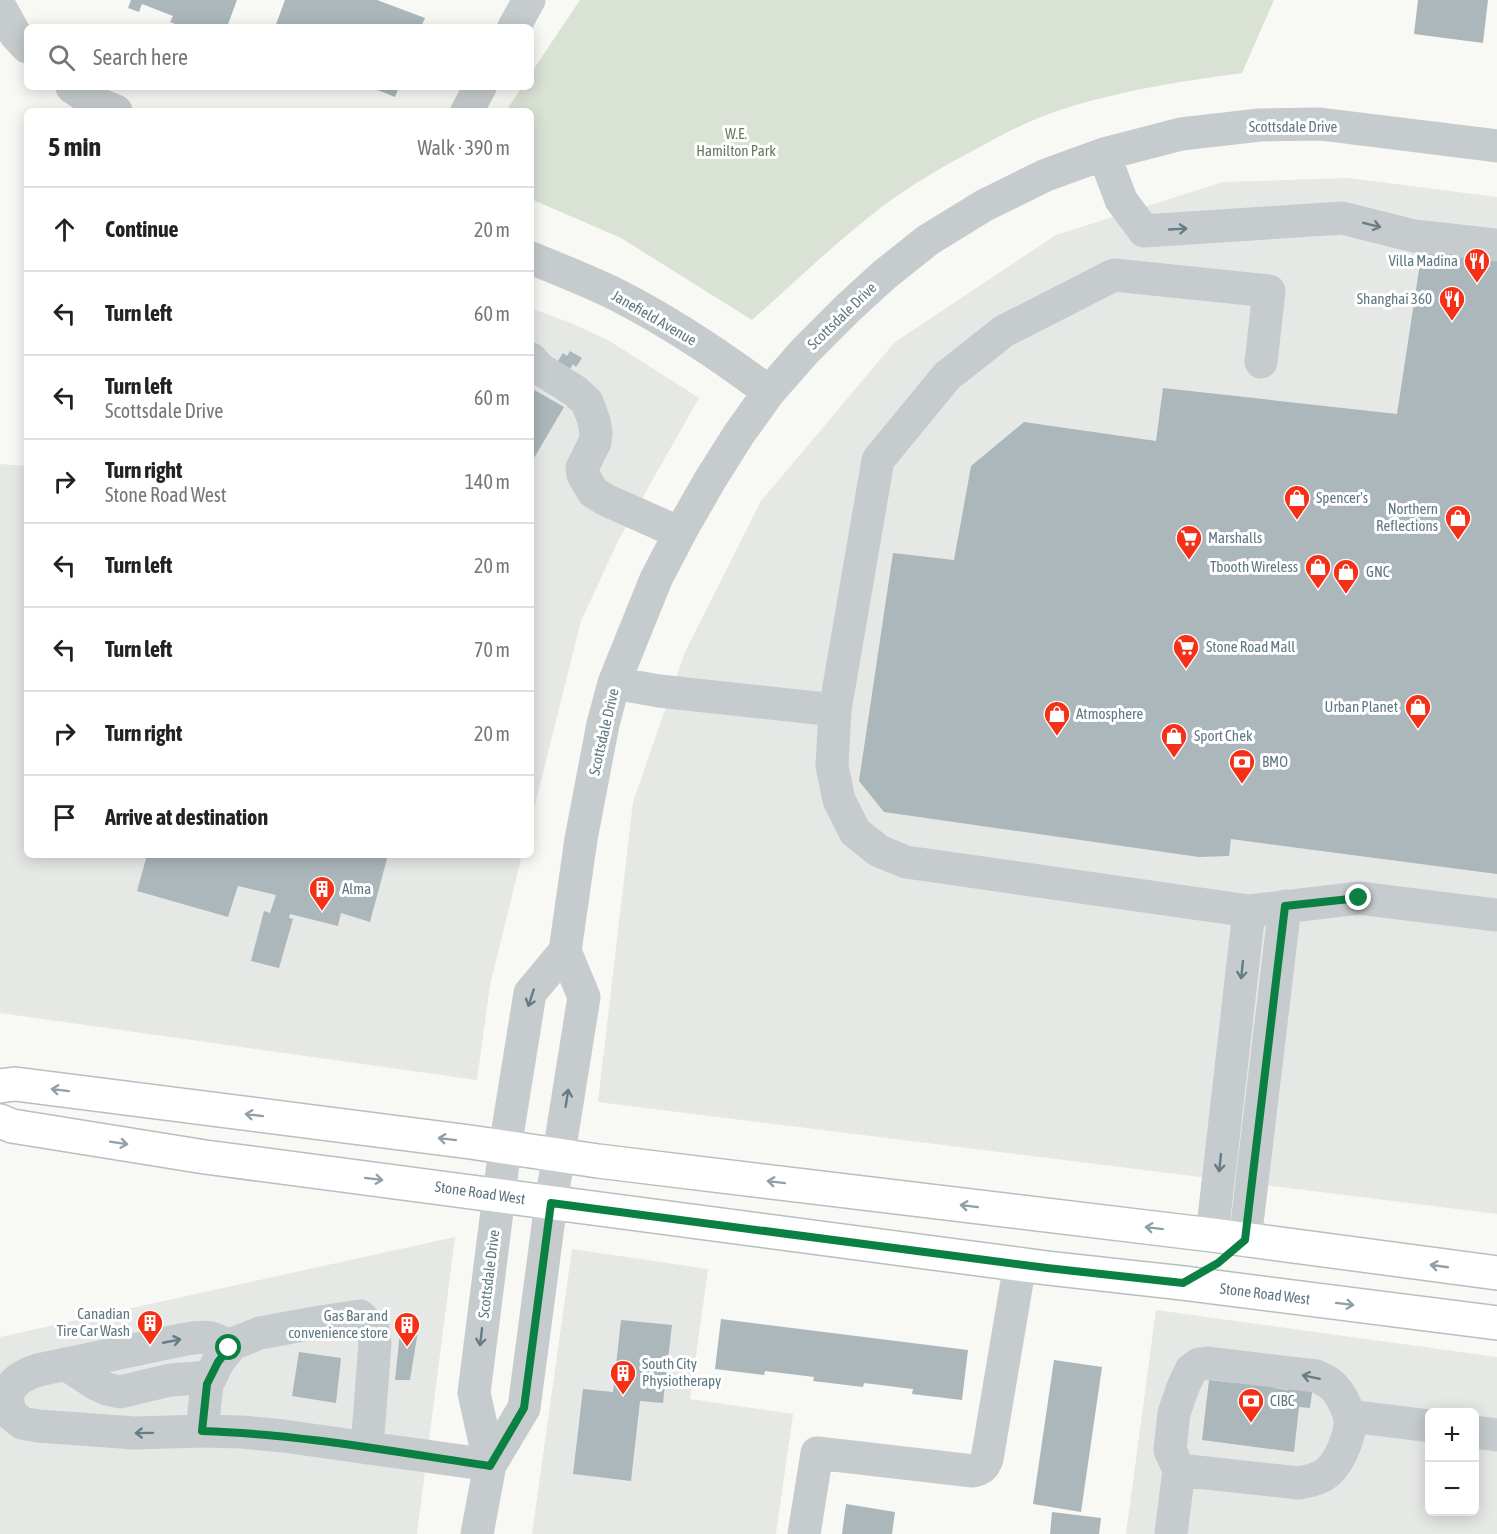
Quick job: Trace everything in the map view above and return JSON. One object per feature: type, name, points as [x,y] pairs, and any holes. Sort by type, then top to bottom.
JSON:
[{"type":"main road","points":[[0,1086],[15,1084],[1497,1273]]},
{"type":"main road","name":"Stone Road West","points":[[0,1121],[12,1126],[205,1157],[1020,1264],[1497,1323]]},
{"type":"main road","points":[[1020,1264],[1027,1213]]},
{"type":"main road","points":[[1183,1283],[1218,1263],[1245,1240]]},
{"type":"street","points":[[516,24],[529,0]]},
{"type":"street","points":[[0,7],[15,34],[24,44]]},
{"type":"street","points":[[76,90],[94,102],[109,108]]},
{"type":"street","points":[[469,108],[478,90]]},
{"type":"street","name":"Scottsdale Drive","points":[[490,1466],[474,1393],[505,1148],[531,993],[565,951],[603,724],[614,683],[656,579],[680,533],[728,452],[769,392],[805,351],[848,308],[884,275],[928,240],[985,205],[1046,175],[1104,154],[1181,135],[1260,125],[1300,124],[1320,124],[1497,147]]},
{"type":"street","points":[[1104,154],[1121,200],[1144,231]]},
{"type":"street","points":[[1144,231],[1342,218],[1414,236],[1497,245]]},
{"type":"street","points":[[1144,231],[1114,275],[1004,331],[947,376],[878,460],[835,710],[832,766],[839,800],[855,832],[879,851],[906,862],[1249,911],[1359,898],[1497,915]]},
{"type":"street","name":"Janefield Avenue","points":[[534,267],[567,272],[617,295],[668,323],[769,392]]},
{"type":"street","points":[[1114,275],[1269,291],[1261,362]]},
{"type":"street","points":[[534,362],[587,402],[596,434],[595,442],[582,468],[583,476],[593,492],[680,533]]},
{"type":"street","points":[[614,683],[659,691],[835,710]]},
{"type":"street","points":[[1245,1240],[1285,906]]},
{"type":"street","points":[[1212,1235],[1249,911]]},
{"type":"street","name":"Scottsdale Drive","points":[[477,1534],[490,1466],[524,1408],[558,1155],[584,997],[565,951]]},
{"type":"street","points":[[804,1534],[817,1453],[973,1471],[984,1466],[1020,1264]]},
{"type":"street","points":[[202,1431],[207,1384],[218,1362],[232,1344],[261,1334],[360,1316],[373,1328],[375,1343],[367,1448]]},
{"type":"street","points":[[229,1348],[208,1336],[38,1370],[23,1375],[14,1384],[8,1395],[10,1413],[21,1422],[38,1426],[135,1433],[242,1432],[490,1466]]},
{"type":"street","points":[[1171,1534],[1184,1470],[1196,1415],[1191,1370],[1199,1364],[1207,1363],[1316,1376],[1329,1383],[1340,1396],[1350,1416],[1347,1440],[1340,1455],[1329,1471],[1318,1479],[1299,1483],[1184,1470]]},
{"type":"street","points":[[65,1364],[96,1384],[120,1392],[170,1380],[211,1377]]},
{"type":"street","points":[[1350,1416],[1425,1425]]},
{"type":"street","points":[[1479,1433],[1497,1435]]},
{"type":"shaded area","points":[[1348,178],[1497,197],[1497,1214],[598,1102],[633,802],[685,652],[761,501],[895,342],[1056,235],[1223,182]]},
{"type":"shaded area","points":[[534,309],[608,340],[699,398],[619,539],[581,621],[534,809]]},
{"type":"shaded area","points":[[0,464],[24,466],[24,858],[521,858],[490,985],[477,1080],[0,1013]]},
{"type":"shaded area","points":[[455,1237],[417,1534],[0,1534],[0,1337]]},
{"type":"shaded area","points":[[572,1249],[708,1269],[690,1399],[793,1414],[776,1534],[532,1534]]},
{"type":"shaded area","points":[[1156,1310],[1497,1357],[1497,1534],[1126,1534]]},
{"type":"green space","name":"W.E. Hamilton Park","points":[[580,0],[1274,0],[1242,73],[1168,84],[1094,100],[1046,115],[1010,131],[940,169],[894,198],[849,233],[752,320],[621,238],[534,200],[534,108],[508,108],[520,90],[534,90],[534,69]]},
{"type":"building","points":[[131,0],[237,0],[228,24],[175,24],[170,22],[173,16],[142,4],[139,12],[128,8]]},
{"type":"building","points":[[285,0],[377,0],[425,18],[422,24],[276,24]]},
{"type":"building","points":[[1418,0],[1488,0],[1483,43],[1414,34]]},
{"type":"building","points":[[378,90],[398,90],[395,97]]},
{"type":"building","name":"Stone Road Mall","points":[[1422,250],[1497,260],[1497,874],[1231,839],[1229,856],[1199,857],[884,812],[859,781],[893,553],[954,560],[971,466],[1024,422],[1156,441],[1163,388],[1397,414]]},
{"type":"building","points":[[570,351],[582,358],[576,367],[573,364],[570,369],[558,361],[563,353],[567,356]]},
{"type":"building","points":[[534,390],[564,407],[534,458]]},
{"type":"building","name":"Alma","points":[[146,858],[387,858],[370,922],[341,913],[338,926],[290,914],[289,918],[293,919],[279,968],[251,961],[264,911],[270,913],[276,895],[238,886],[228,917],[137,891]]},
{"type":"building","points":[[721,1319],[968,1350],[962,1400],[912,1394],[913,1389],[864,1383],[863,1387],[813,1381],[814,1377],[765,1371],[764,1375],[715,1369]]},
{"type":"building","name":"South City Physiotherapy","points":[[621,1320],[672,1325],[663,1403],[640,1401],[631,1481],[573,1474],[583,1389],[613,1392]]},
{"type":"building","name":"Gas Bar and convenience store","points":[[401,1322],[419,1325],[410,1380],[395,1380]]},
{"type":"building","points":[[299,1352],[341,1358],[336,1403],[292,1396]]},
{"type":"building","points":[[1054,1360],[1102,1367],[1081,1512],[1033,1504]]},
{"type":"building","name":"CIBC","points":[[1209,1380],[1276,1385],[1275,1388],[1288,1390],[1289,1382],[1313,1385],[1310,1408],[1299,1407],[1294,1452],[1202,1440]]},
{"type":"building","points":[[846,1504],[895,1512],[892,1534],[842,1534]]},
{"type":"building","points":[[1052,1512],[1101,1518],[1099,1534],[1050,1534]]},
{"type":"place","name":"Villa Madina","points":[[1477,284]]},
{"type":"place","name":"Shanghai 360","points":[[1452,322]]},
{"type":"place","name":"Spencer's","points":[[1297,521]]},
{"type":"place","name":"Northern Reflections","points":[[1458,541]]},
{"type":"place","name":"Marshalls","points":[[1189,561]]},
{"type":"place","name":"Tbooth Wireless","points":[[1318,590]]},
{"type":"place","name":"GNC","points":[[1346,595]]},
{"type":"place","name":"Stone Road Mall","points":[[1186,670]]},
{"type":"place","name":"Urban Planet","points":[[1418,730]]},
{"type":"place","name":"Atmosphere","points":[[1057,737]]},
{"type":"place","name":"Sport Chek","points":[[1174,759]]},
{"type":"place","name":"BMO","points":[[1242,785]]},
{"type":"place","name":"Alma","points":[[322,912]]},
{"type":"place","name":"Canadian Tire Car Wash","points":[[150,1346]]},
{"type":"place","name":"Gas Bar and convenience store","points":[[407,1348]]},
{"type":"place","name":"South City Physiotherapy","points":[[623,1396]]},
{"type":"place","name":"CIBC","points":[[1251,1424]]},
{"type":"route","points":[[229,1348],[218,1362],[207,1384],[202,1431],[283,1436],[490,1466],[524,1408],[551,1203],[1047,1268],[1183,1283],[1218,1263],[1245,1240],[1285,906],[1359,898]]}]
